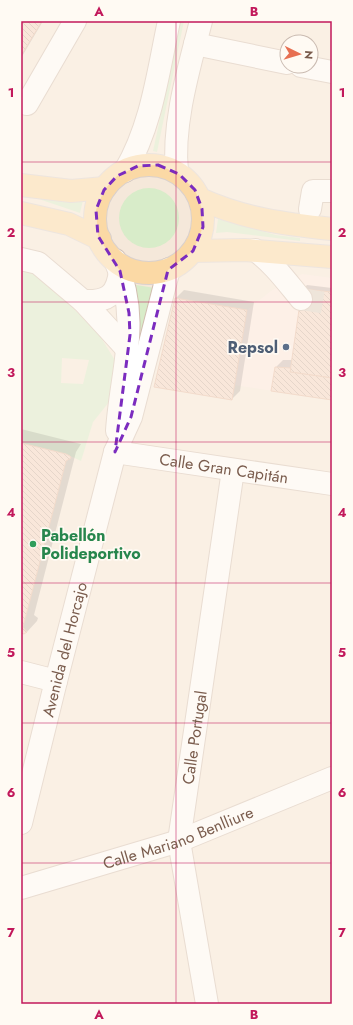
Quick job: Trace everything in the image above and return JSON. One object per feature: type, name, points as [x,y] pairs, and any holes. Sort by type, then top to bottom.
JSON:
[{"type":"main road","points":[[150,164],[163,166],[177,172],[190,184],[200,199],[203,215],[202,227],[199,240],[193,251],[181,263],[168,269],[156,272],[142,272],[118,266],[104,248],[96,225],[96,213],[100,198],[105,188],[114,178],[125,170],[138,166],[150,164]]},
{"type":"main road","points":[[21,185],[71,191],[105,188]]},
{"type":"main road","points":[[200,199],[220,208],[259,220],[332,230]]},
{"type":"main road","points":[[21,213],[69,224],[100,239]]},
{"type":"main road","points":[[193,251],[255,250],[332,257]]},
{"type":"street","points":[[21,100],[27,104],[75,21]]},
{"type":"street","points":[[125,170],[135,154],[148,120],[169,21]]},
{"type":"street","points":[[177,172],[176,146],[180,115],[201,21]]},
{"type":"street","points":[[195,44],[279,61]]},
{"type":"street","points":[[319,69],[332,72]]},
{"type":"street","points":[[310,210],[313,191],[332,191]]},
{"type":"street","points":[[255,250],[266,258],[282,274],[301,300]]},
{"type":"street","points":[[21,259],[38,263],[83,301],[127,349]]},
{"type":"street","points":[[83,301],[94,302],[108,297],[116,288],[118,266]]},
{"type":"street","name":"Avenida del Horcajo","points":[[21,823],[115,452],[118,413],[130,335],[126,288],[118,266]]},
{"type":"street","name":"Avenida del Horcajo","points":[[115,452],[132,417],[168,269]]},
{"type":"street","name":"Calle Gran Capitán","points":[[115,452],[332,484]]},
{"type":"street","name":"Calle Portugal","points":[[207,1004],[179,841],[233,470]]},
{"type":"street","points":[[21,672],[56,681]]},
{"type":"street","name":"Calle Mariano Benlliure","points":[[21,888],[179,841],[332,778]]},
{"type":"highlighted area","points":[[158,165],[179,174],[195,190],[202,209],[203,227],[193,251],[168,270],[131,417],[115,452],[130,335],[129,313],[120,271],[98,236],[96,210],[104,190],[117,176],[138,166]]},
{"type":"shaded area","points":[[21,21],[332,21],[332,1004],[21,1004]]},
{"type":"shaded area","name":"Repsol","points":[[302,274],[332,278],[332,400],[234,385],[247,310],[271,291]]},
{"type":"green space","points":[[181,21],[184,21],[157,152],[153,151]]},
{"type":"green space","points":[[149,188],[166,193],[174,201],[179,218],[174,235],[166,243],[149,248],[132,243],[124,235],[119,218],[124,201],[132,193]]},
{"type":"green space","points":[[30,196],[83,200],[80,213]]},
{"type":"green space","points":[[218,219],[276,235],[300,238],[300,241],[227,232],[216,233]]},
{"type":"green space","points":[[21,266],[45,279],[100,336],[116,362],[109,402],[93,422],[81,461],[66,454],[21,443]],"holes":[[[62,358],[89,360],[83,384],[61,383]]]},
{"type":"green space","points":[[136,285],[155,288],[141,335]]},
{"type":"building","points":[[21,21],[42,21],[21,56]]},
{"type":"building","points":[[302,289],[332,292],[332,378],[290,372]]},
{"type":"building","points":[[175,298],[247,310],[232,400],[154,387]]},
{"type":"building","points":[[275,367],[291,368],[290,372],[332,378],[332,400],[271,391]]},
{"type":"building","name":"Pabellón Polideportivo","points":[[21,443],[66,454],[71,458],[66,461],[23,627],[27,632],[24,634],[21,633]]},
{"type":"tunnel","points":[[301,299],[332,304]]},
{"type":"place","name":"Repsol","points":[[286,347]]},
{"type":"place","name":"Pabellón Polideportivo","points":[[33,544]]}]
